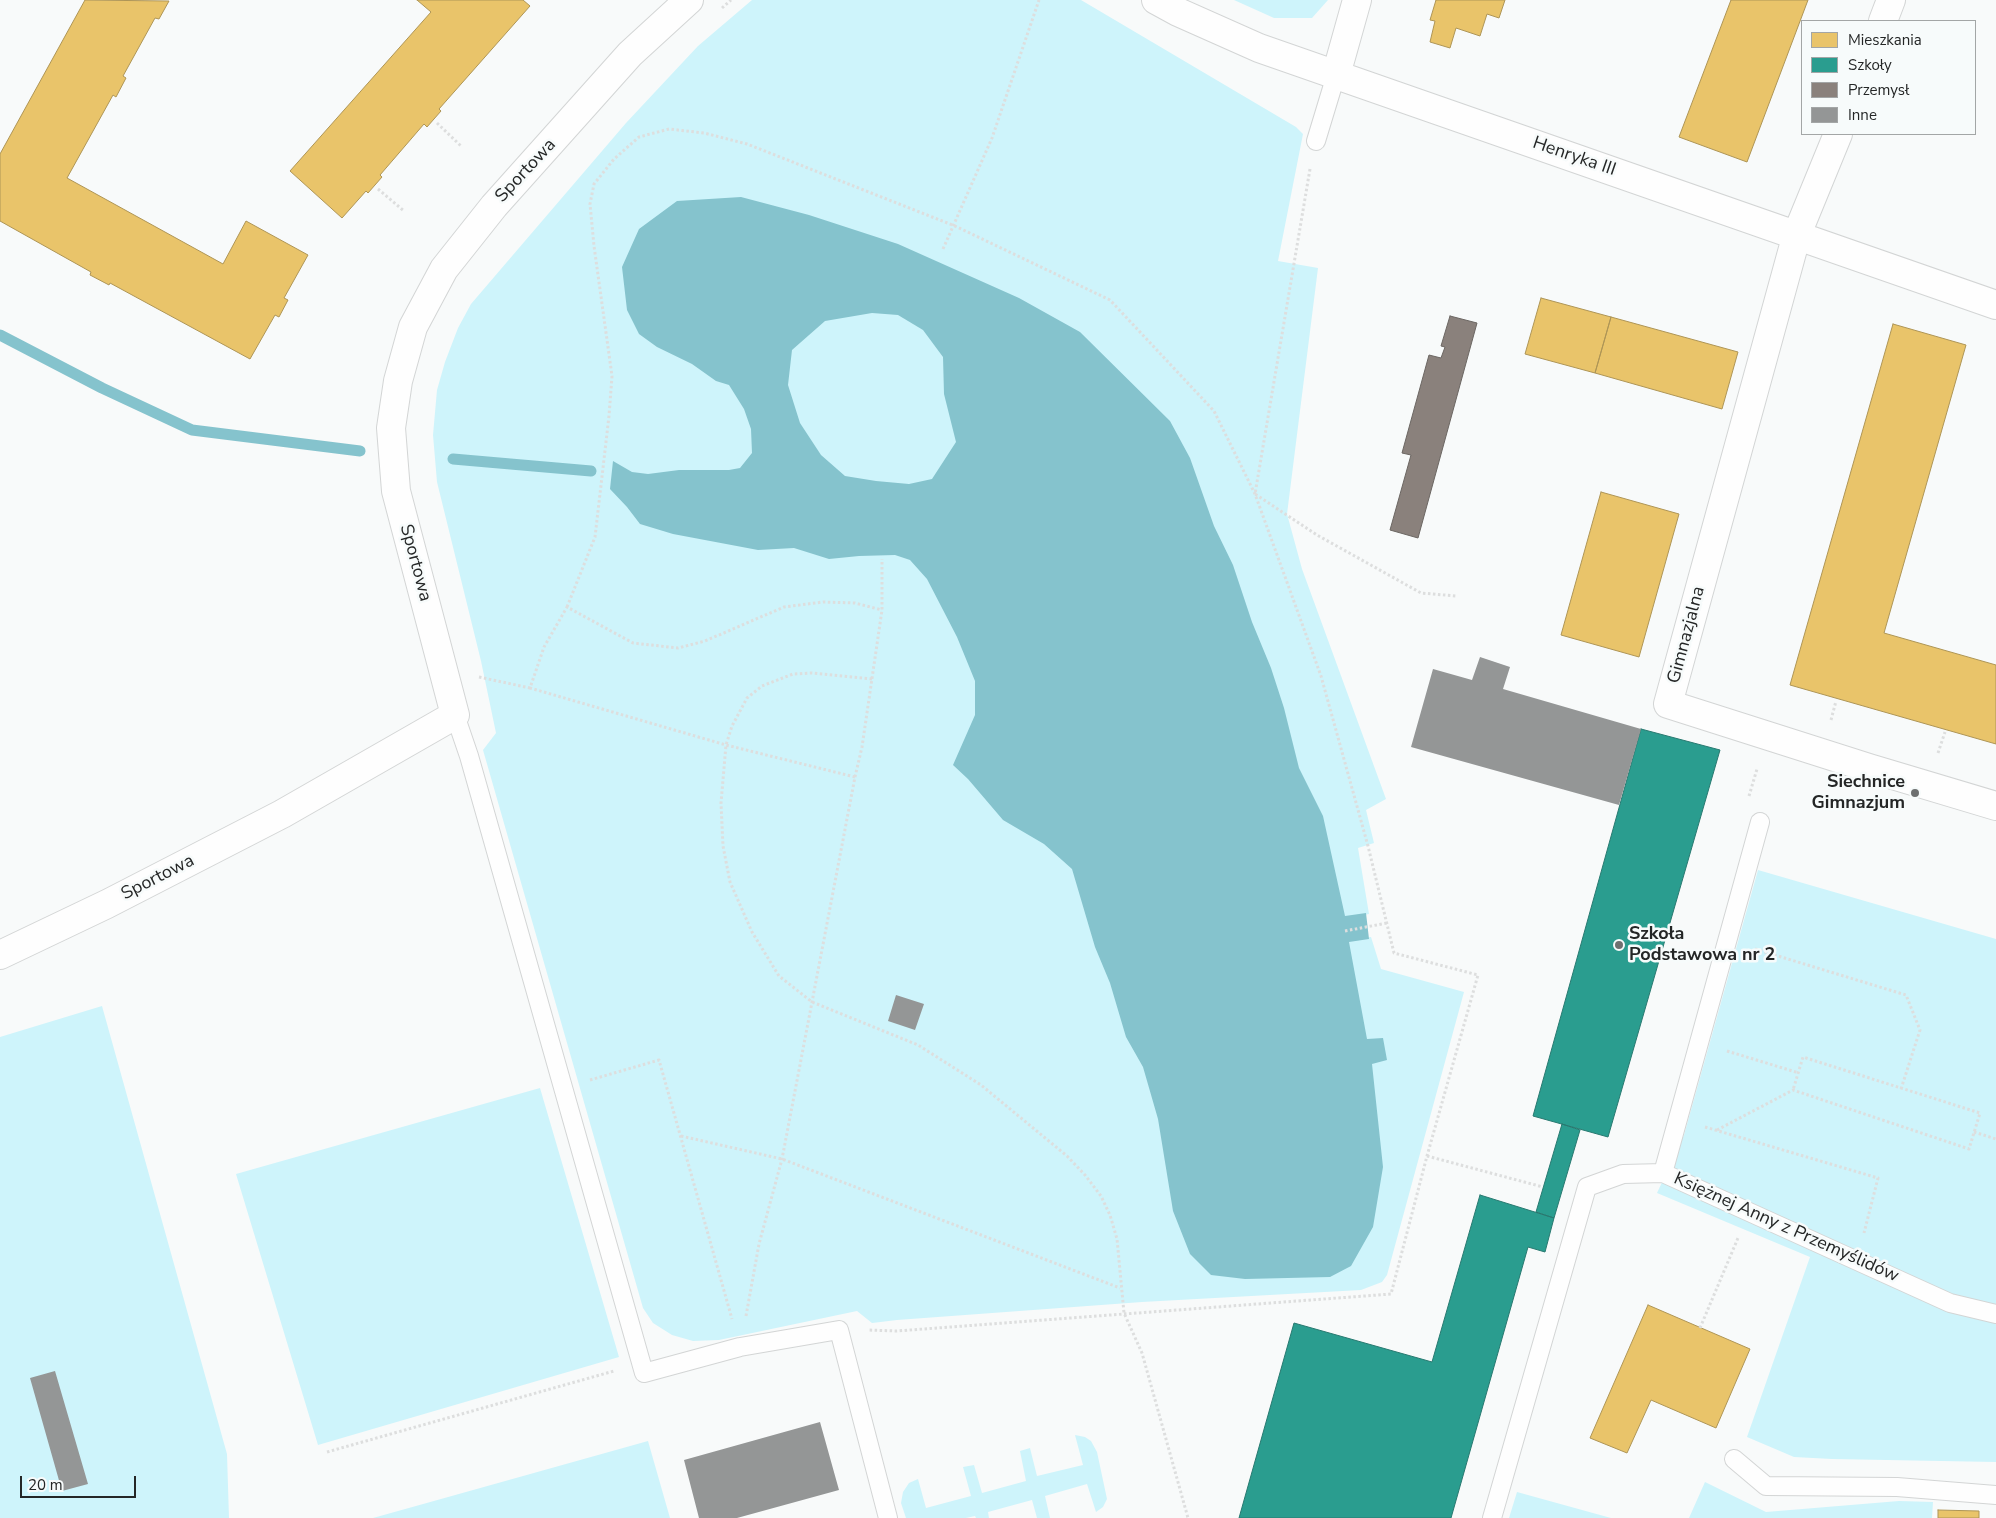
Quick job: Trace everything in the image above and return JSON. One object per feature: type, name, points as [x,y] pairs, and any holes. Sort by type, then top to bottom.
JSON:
[{"type":"street","name":"Sportowa","points":[[0,955],[107,904],[282,814],[455,715],[396,491],[391,428],[398,380],[413,326],[444,269],[494,206],[630,54],[689,0]]},
{"type":"street","name":"Henryka III","points":[[1156,0],[1178,12],[1259,48],[1797,234],[1996,305]]},
{"type":"street","points":[[1336,75],[1357,0]]},
{"type":"street","points":[[1883,20],[1891,0]]},
{"type":"street","points":[[1797,234],[1838,135]]},
{"type":"street","name":"Gimnazjalna","points":[[1797,234],[1668,704],[1868,768],[1996,806]]},
{"type":"lane","points":[[1316,141],[1336,75]]},
{"type":"lane","points":[[455,715],[469,756],[644,1373],[740,1347],[839,1330],[888,1518]]},
{"type":"lane","points":[[1663,1173],[1760,822]]},
{"type":"lane","name":"Księżnej Anny z Przemyślidów","points":[[1492,1518],[1587,1187],[1623,1174],[1663,1173],[1950,1303],[1996,1314]]},
{"type":"lane","points":[[1734,1459],[1766,1486],[1897,1487],[1996,1495]]},
{"type":"path","points":[[717,12],[732,0]]},
{"type":"path","points":[[943,249],[955,226],[992,138],[1039,0]]},
{"type":"path","points":[[437,124],[462,146]]},
{"type":"path","points":[[530,688],[544,647],[567,608],[595,537],[612,376],[595,256],[590,204],[594,184],[614,159],[639,137],[669,129],[704,133],[747,144],[955,226],[1110,300],[1214,411],[1255,494],[1321,676],[1368,846],[1394,953],[1478,976],[1427,1156],[1392,1294],[897,1331],[839,1330]]},
{"type":"path","points":[[1255,494],[1305,193],[1316,141]]},
{"type":"path","points":[[378,189],[404,211]]},
{"type":"path","points":[[1255,494],[1317,535],[1421,592],[1456,596]]},
{"type":"path","points":[[740,1347],[760,1244],[782,1159],[862,747],[882,610],[882,559]]},
{"type":"path","points":[[567,608],[633,642],[678,648],[705,641],[784,607],[823,602],[855,603],[882,610]]},
{"type":"path","points":[[872,679],[812,673],[793,674],[762,686],[747,698],[732,726],[726,744],[721,803],[723,846],[730,882],[752,932],[779,976],[812,1002],[918,1045],[981,1085],[1067,1156],[1101,1196],[1110,1215],[1117,1239],[1120,1288],[1124,1313],[1142,1353],[1188,1518]]},
{"type":"path","points":[[446,682],[472,676],[530,688],[726,744],[855,777]]},
{"type":"path","points":[[1830,720],[1836,701]]},
{"type":"path","points":[[1938,755],[1945,732]]},
{"type":"path","points":[[1345,930],[1387,923]]},
{"type":"path","points":[[1727,941],[1906,995],[1920,1030],[1902,1088]]},
{"type":"path","points":[[1699,1043],[1799,1073]]},
{"type":"path","points":[[1717,1130],[1793,1090],[1803,1057],[1980,1113],[1970,1149],[1793,1090]]},
{"type":"path","points":[[563,1089],[660,1060],[740,1347]]},
{"type":"path","points":[[1678,1119],[1878,1178],[1857,1260]]},
{"type":"path","points":[[1974,1132],[1996,1139]]},
{"type":"path","points":[[681,1136],[782,1159],[1120,1288]]},
{"type":"path","points":[[1427,1156],[1543,1187]]},
{"type":"path","points":[[1700,1328],[1748,1212]]},
{"type":"path","points":[[328,1452],[642,1364]]},
{"type":"shaded area","points":[[752,0],[1081,0],[1296,127],[1303,134],[1278,261],[1318,268],[1287,514],[1302,569],[1386,799],[1366,810],[1374,843],[1358,848],[1369,914],[1344,919],[1348,939],[1371,937],[1381,969],[1464,992],[1387,1275],[1382,1282],[1361,1290],[1142,1302],[872,1323],[857,1311],[719,1340],[693,1341],[672,1335],[653,1323],[643,1308],[483,750],[496,733],[481,661],[437,482],[433,435],[437,390],[445,362],[458,328],[471,304],[626,123],[698,46]]},
{"type":"shaded area","points":[[1234,0],[1328,0],[1312,18],[1274,18]]},
{"type":"shaded area","points":[[741,197],[809,215],[898,244],[1019,298],[1080,332],[1170,421],[1190,458],[1214,526],[1233,565],[1252,622],[1271,668],[1284,708],[1299,768],[1323,816],[1345,916],[1366,913],[1369,939],[1349,942],[1367,1039],[1383,1038],[1387,1060],[1372,1064],[1383,1167],[1373,1227],[1351,1266],[1330,1277],[1245,1279],[1211,1275],[1190,1254],[1173,1211],[1158,1119],[1143,1067],[1126,1037],[1110,983],[1095,947],[1072,869],[1044,844],[1003,820],[968,779],[953,765],[975,715],[975,681],[957,637],[927,579],[910,560],[895,555],[829,559],[794,548],[758,550],[673,534],[640,524],[610,489],[613,461],[632,472],[648,474],[679,470],[729,470],[740,468],[752,453],[751,429],[744,409],[729,385],[716,381],[692,364],[657,347],[639,334],[627,310],[622,267],[639,229],[677,201]],"holes":[[[872,313],[898,315],[923,330],[943,357],[944,394],[956,442],[932,479],[909,484],[845,476],[821,455],[800,423],[788,385],[792,350],[825,321]]]},
{"type":"shaded area","points":[[1758,870],[1996,939],[1996,1462],[1794,1457],[1747,1437],[1810,1257],[1657,1193],[1684,1135]]},
{"type":"shaded area","points":[[102,1006],[227,1454],[229,1518],[0,1518],[0,1037]]},
{"type":"shaded area","points":[[540,1088],[619,1357],[318,1445],[236,1174]]},
{"type":"shaded area","points":[[1075,1435],[1085,1437],[1091,1441],[1097,1452],[1107,1499],[1103,1507],[1096,1512],[1087,1484],[1045,1496],[1050,1518],[1037,1518],[1032,1500],[988,1512],[989,1518],[976,1518],[975,1516],[966,1518],[906,1518],[901,1503],[903,1492],[909,1483],[918,1479],[926,1508],[971,1496],[963,1467],[974,1465],[982,1493],[1026,1481],[1020,1451],[1030,1448],[1037,1476],[1083,1465]]},
{"type":"shaded area","points":[[648,1441],[670,1518],[373,1518],[441,1499]]},
{"type":"shaded area","points":[[1705,1482],[1766,1512],[1899,1501],[1933,1502],[1932,1518],[1689,1518]]},
{"type":"shaded area","points":[[1517,1492],[1611,1518],[1509,1518]]},
{"type":"building: Mieszkania","points":[[85,0],[169,1],[159,19],[155,18],[123,76],[126,78],[116,97],[113,95],[67,178],[223,264],[246,221],[308,255],[284,298],[288,300],[279,317],[275,315],[250,359],[110,283],[109,285],[90,275],[91,272],[0,221],[0,154]]},
{"type":"building: Mieszkania","points":[[417,0],[523,0],[530,6],[439,109],[441,111],[427,127],[424,124],[380,175],[382,177],[368,193],[366,191],[342,218],[290,171],[431,12]]},
{"type":"building: Mieszkania","points":[[1436,0],[1505,0],[1499,18],[1487,14],[1480,36],[1456,28],[1450,48],[1430,42],[1435,21],[1430,20]]},
{"type":"building: Mieszkania","points":[[1731,0],[1808,0],[1747,162],[1679,137]]},
{"type":"building: Mieszkania","points":[[1541,298],[1611,317],[1595,373],[1525,354]]},
{"type":"building: Mieszkania","points":[[1611,317],[1738,352],[1722,409],[1595,373]]},
{"type":"building: Mieszkania","points":[[1893,324],[1966,345],[1884,633],[1996,665],[1996,744],[1790,685]]},
{"type":"building: Mieszkania","points":[[1601,492],[1679,514],[1639,657],[1561,635]]},
{"type":"building: Mieszkania","points":[[1648,1305],[1750,1349],[1716,1428],[1651,1400],[1627,1453],[1590,1438]]},
{"type":"building: Mieszkania","points":[[1938,1510],[1979,1511],[1979,1518],[1938,1518]]},
{"type":"building: Szkoły","points":[[1641,729],[1720,750],[1608,1137],[1533,1116]]},
{"type":"building: Szkoły","points":[[1562,1124],[1580,1130],[1554,1218],[1536,1212]]},
{"type":"building: Szkoły","points":[[1480,1195],[1554,1218],[1545,1252],[1528,1247],[1451,1518],[1239,1518],[1294,1323],[1432,1362]]},
{"type":"building: Przemysł","points":[[1450,316],[1477,323],[1418,538],[1390,530],[1411,455],[1402,453],[1429,355],[1441,358],[1445,347],[1441,346]]},
{"type":"building: Inne","points":[[1480,657],[1510,667],[1503,689],[1641,729],[1619,805],[1411,747],[1433,669],[1472,680]]},
{"type":"building: Inne","points":[[896,995],[924,1004],[915,1030],[888,1021]]},
{"type":"building: Inne","points":[[55,1371],[88,1484],[62,1491],[30,1378]]},
{"type":"building: Inne","points":[[820,1422],[839,1490],[737,1518],[699,1518],[684,1460]]},
{"type":"waterway","points":[[0,335],[102,388],[192,430],[360,451]]},
{"type":"waterway","points":[[453,459],[591,471]]},
{"type":"place","name":"Siechnice Gimnazjum","points":[[1915,793]]},
{"type":"place","name":"Szkoła Podstawowa nr 2","points":[[1619,945]]}]
